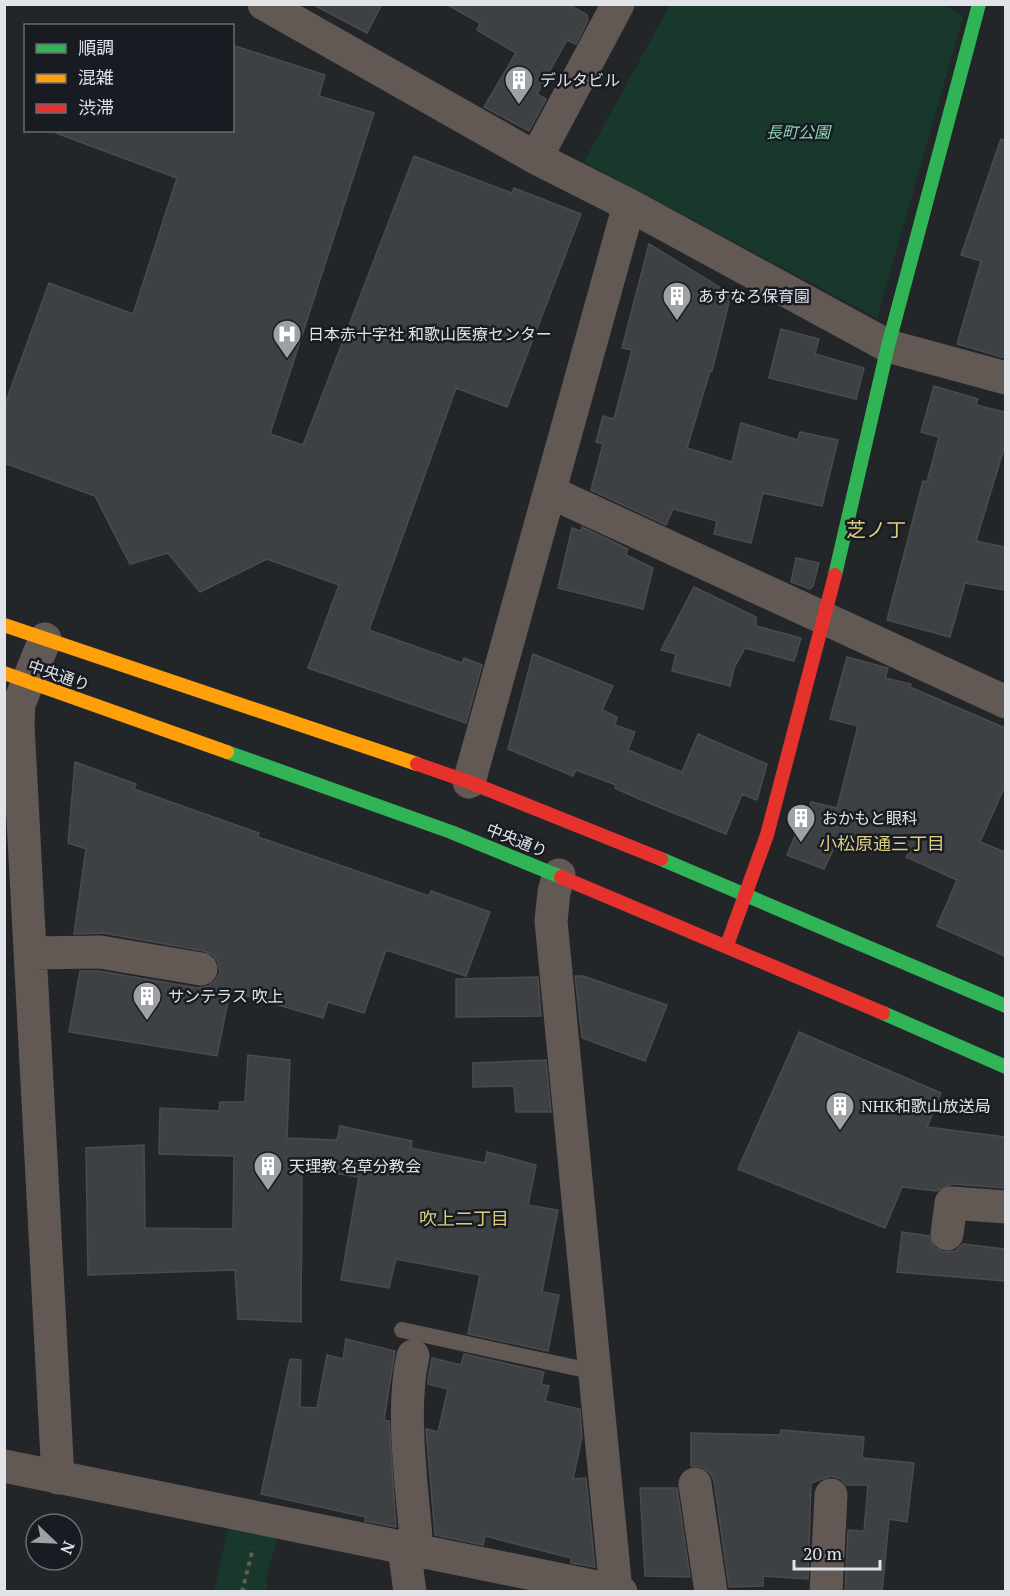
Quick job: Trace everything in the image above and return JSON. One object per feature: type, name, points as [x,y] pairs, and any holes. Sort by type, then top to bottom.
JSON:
[{"type":"main road","points":[[727,945],[766,835],[825,619],[888,345],[979,4]]},
{"type":"main road","name":"中央通り","points":[[4,625],[468,782],[746,894],[1005,1006]]},
{"type":"main road","name":"中央通り","points":[[16,678],[451,832],[727,945],[1005,1067]]},
{"type":"street","points":[[264,4],[536,158],[629,205],[888,345],[1005,378]]},
{"type":"street","points":[[536,158],[618,4]]},
{"type":"street","points":[[468,782],[629,205]]},
{"type":"street","points":[[550,492],[1005,702]]},
{"type":"street","points":[[45,639],[16,678],[58,1478]]},
{"type":"street","points":[[4,1466],[618,1591],[551,921],[559,875]]},
{"type":"street","points":[[30,952],[100,952],[201,969]]},
{"type":"street","points":[[947,1234],[951,1203],[1005,1207]]},
{"type":"street","points":[[408,1343],[410,1592]]},
{"type":"street","points":[[695,1484],[711,1592]]},
{"type":"street","points":[[826,1592],[831,1495]]},
{"type":"lane","points":[[408,1343],[595,1372]]},
{"type":"path","points":[[242,1592],[261,1519]]},
{"type":"green space","name":"長町公園","points":[[942,4],[963,17],[877,318],[584,162],[670,5]]},
{"type":"green space","points":[[229,1525],[278,1537],[266,1578],[267,1591],[214,1592]]},
{"type":"building","points":[[312,4],[382,4],[367,33]]},
{"type":"building","points":[[446,4],[568,4],[587,15],[588,20],[576,44],[567,40],[537,94],[546,99],[529,131],[484,107],[516,53],[477,30],[480,23]]},
{"type":"building","points":[[234,46],[325,75],[319,96],[374,113],[270,434],[303,445],[414,156],[512,193],[514,188],[581,214],[507,407],[456,388],[369,630],[462,663],[464,658],[482,665],[466,723],[308,668],[339,585],[267,559],[200,592],[168,553],[130,564],[95,496],[4,463],[4,407],[49,283],[133,314],[177,178],[56,133],[234,132]]},
{"type":"building","points":[[1001,139],[1005,140],[1005,358],[957,344],[981,261],[961,255]]},
{"type":"building","points":[[649,244],[731,294],[712,371],[710,371],[687,448],[732,462],[741,423],[798,440],[800,432],[838,440],[822,506],[763,493],[751,543],[714,534],[717,521],[673,509],[666,525],[591,490],[603,444],[596,442],[603,416],[614,419],[632,350],[622,348]]},
{"type":"building","points":[[781,329],[819,339],[815,354],[864,368],[856,399],[769,378]]},
{"type":"building","points":[[934,386],[978,399],[976,405],[1005,412],[1005,445],[976,541],[1005,547],[1005,590],[965,583],[950,637],[887,620],[923,481],[927,482],[939,437],[921,432]]},
{"type":"building","points":[[582,527],[628,549],[626,555],[653,568],[643,609],[558,588],[572,528],[581,531]]},
{"type":"building","points":[[796,558],[819,563],[813,586],[810,589],[791,582]]},
{"type":"building","points":[[694,587],[756,617],[756,626],[801,638],[794,661],[745,648],[734,668],[730,686],[672,671],[676,654],[661,650]]},
{"type":"building","points":[[533,654],[613,686],[602,710],[617,717],[615,725],[635,732],[628,750],[682,772],[698,734],[767,764],[757,800],[742,794],[726,834],[639,799],[615,788],[616,785],[576,770],[573,776],[508,749]]},
{"type":"building","points":[[847,657],[888,668],[885,678],[911,684],[910,687],[1005,728],[1005,786],[980,842],[1005,852],[1005,956],[937,926],[957,880],[906,857],[910,850],[841,833],[824,869],[787,855],[799,827],[805,829],[811,802],[837,808],[858,726],[830,719]]},
{"type":"building","points":[[75,762],[136,784],[134,789],[259,833],[258,837],[429,896],[431,891],[490,912],[466,976],[386,950],[364,1013],[328,1002],[323,1018],[230,991],[217,1056],[69,1032],[80,971],[99,971],[198,988],[208,986],[215,981],[220,972],[218,962],[213,955],[204,951],[103,933],[74,934],[86,849],[68,843]]},
{"type":"building","points":[[575,976],[583,976],[667,1005],[645,1061],[582,1038]]},
{"type":"building","points":[[538,977],[541,1016],[456,1017],[456,979]]},
{"type":"building","name":"NHK和歌山放送局","points":[[799,1032],[941,1093],[927,1127],[1005,1137],[1005,1188],[952,1184],[937,1191],[902,1187],[885,1228],[738,1169]]},
{"type":"building","points":[[248,1055],[290,1060],[287,1138],[337,1140],[340,1126],[412,1141],[411,1148],[485,1163],[487,1152],[536,1165],[528,1205],[558,1210],[542,1292],[559,1295],[548,1351],[468,1334],[480,1275],[396,1259],[389,1288],[341,1280],[359,1177],[302,1168],[301,1322],[238,1319],[235,1270],[88,1275],[86,1148],[144,1145],[145,1228],[233,1229],[234,1156],[159,1154],[160,1108],[219,1111],[220,1102],[245,1102]]},
{"type":"building","points":[[546,1060],[551,1112],[516,1112],[514,1086],[473,1087],[473,1063]]},
{"type":"building","points":[[902,1232],[929,1236],[935,1248],[944,1252],[955,1251],[963,1244],[1005,1249],[1005,1281],[897,1272]]},
{"type":"building","points":[[346,1339],[395,1351],[384,1420],[389,1421],[396,1527],[365,1521],[366,1517],[261,1494],[290,1359],[301,1360],[300,1407],[317,1408],[327,1355],[343,1359]]},
{"type":"building","points":[[464,1354],[544,1372],[541,1384],[549,1386],[545,1401],[580,1409],[582,1437],[573,1479],[586,1478],[595,1567],[571,1563],[571,1558],[485,1536],[483,1545],[435,1535],[426,1429],[438,1432],[448,1389],[428,1384],[428,1380],[432,1358],[461,1365]]},
{"type":"building","points":[[781,1430],[864,1437],[862,1458],[914,1463],[907,1522],[889,1519],[882,1592],[845,1592],[848,1530],[864,1531],[868,1485],[846,1485],[841,1479],[831,1476],[811,1483],[808,1579],[763,1576],[763,1586],[729,1587],[714,1481],[710,1473],[702,1467],[691,1466],[691,1433],[780,1435]]},
{"type":"building","points":[[640,1488],[677,1488],[690,1577],[645,1576]]},
{"type":"traffic: fast","points":[[835,575],[888,346],[979,4]]},
{"type":"traffic: fast","points":[[227,752],[451,832],[561,877]]},
{"type":"traffic: fast","points":[[661,859],[1006,1006]]},
{"type":"traffic: fast","points":[[883,1013],[1006,1067]]},
{"type":"traffic: slow","points":[[4,625],[417,764]]},
{"type":"traffic: slow","points":[[4,673],[227,752]]},
{"type":"traffic: jam","points":[[727,945],[767,835],[835,575]]},
{"type":"traffic: jam","points":[[417,764],[469,782],[661,859]]},
{"type":"traffic: jam","points":[[561,877],[883,1013]]},
{"type":"place","name":"デルタビル","points":[[519,106]]},
{"type":"place","name":"あすなろ保育園","points":[[677,322]]},
{"type":"place","name":"日本赤十字社 和歌山医療センター","points":[[287,360]]},
{"type":"place","name":"おかもと眼科","points":[[801,844]]},
{"type":"place","name":"サンテラス 吹上","points":[[147,1022]]},
{"type":"place","name":"NHK和歌山放送局","points":[[840,1132]]},
{"type":"place","name":"天理教 名草分教会","points":[[268,1192]]},
{"type":"district","name":"芝ノ丁","points":[[876,529]]},
{"type":"district","name":"小松原通三丁目","points":[[882,843]]},
{"type":"district","name":"吹上二丁目","points":[[464,1218]]}]
